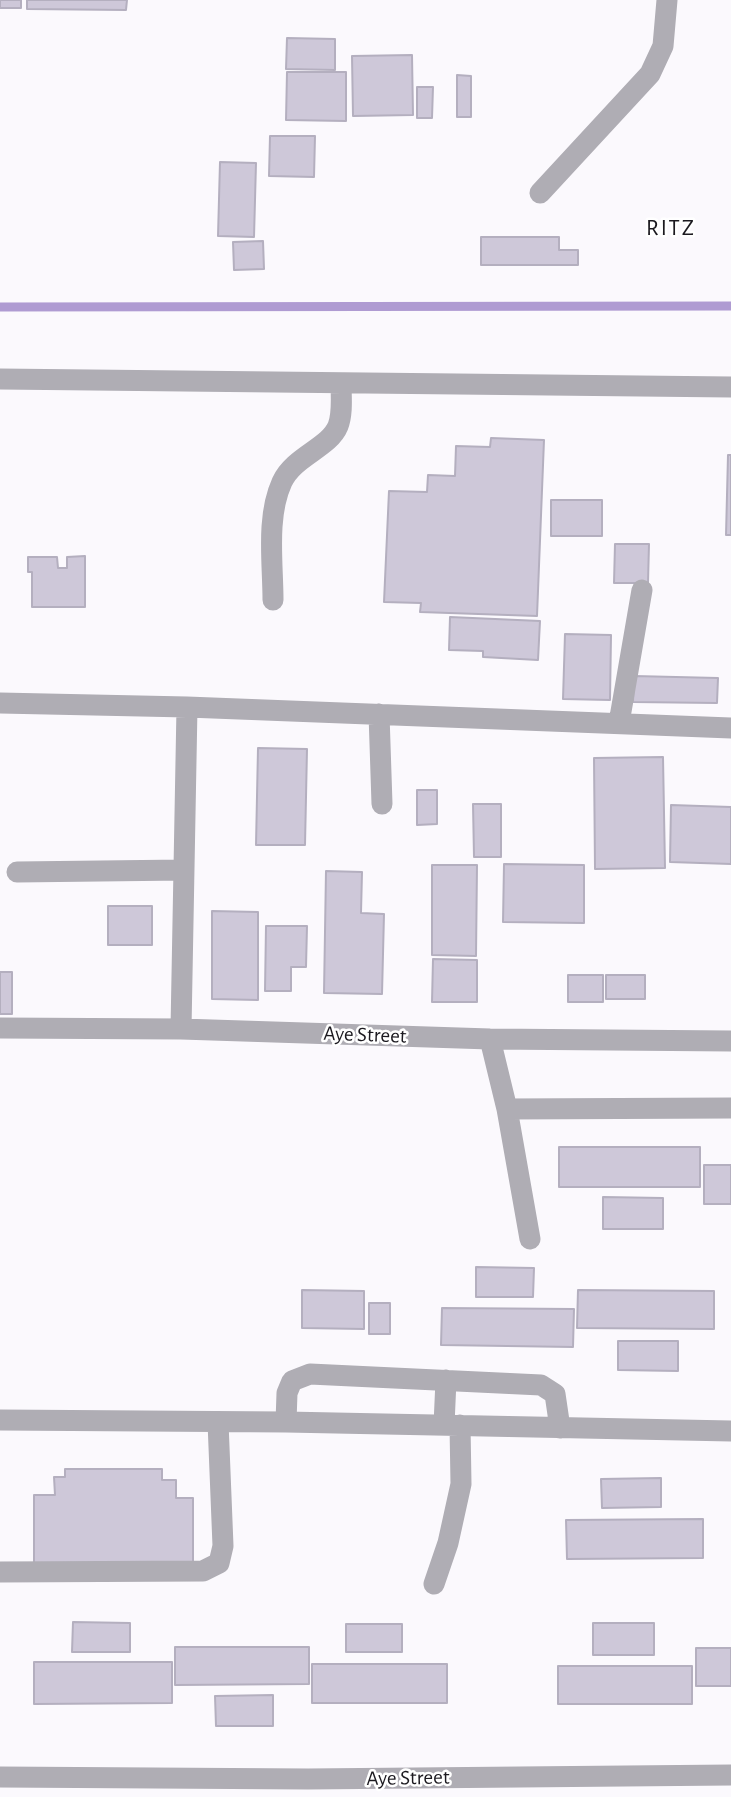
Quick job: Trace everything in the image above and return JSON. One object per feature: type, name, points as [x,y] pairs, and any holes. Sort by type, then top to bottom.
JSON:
[{"type":"street","points":[[540,193],[650,74],[663,46],[667,0]]},
{"type":"street","points":[[0,379],[731,387]]},
{"type":"street","points":[[273,600],[273,529],[277,497],[283,480],[294,465],[338,428],[341,383]]},
{"type":"street","points":[[619,723],[642,590]]},
{"type":"street","points":[[0,704],[187,707],[731,728]]},
{"type":"street","points":[[181,1029],[187,707]]},
{"type":"street","points":[[379,714],[382,804]]},
{"type":"street","points":[[17,872],[184,870]]},
{"type":"street","name":"Aye Street","points":[[0,1028],[181,1029],[491,1039],[731,1041]]},
{"type":"street","points":[[491,1039],[507,1109],[530,1239]]},
{"type":"street","points":[[507,1109],[731,1108]]},
{"type":"street","points":[[286,1422],[287,1393],[292,1381],[310,1374],[541,1385],[555,1394],[560,1428]]},
{"type":"street","points":[[434,1584],[448,1543],[461,1483],[446,1380]]},
{"type":"street","points":[[0,1420],[286,1422],[731,1431]]},
{"type":"street","points":[[0,1572],[203,1571],[219,1563],[223,1546],[218,1422]]},
{"type":"street","name":"Aye Street","points":[[0,1777],[308,1788],[731,1775]]},
{"type":"building","points":[[0,0],[21,0],[21,8],[0,8]]},
{"type":"building","points":[[27,0],[127,0],[126,10],[27,9]]},
{"type":"building","points":[[287,38],[335,39],[335,70],[286,69]]},
{"type":"building","points":[[412,55],[413,115],[353,116],[352,56]]},
{"type":"building","points":[[287,72],[346,72],[346,121],[286,120]]},
{"type":"building","points":[[457,75],[471,76],[471,117],[457,117]]},
{"type":"building","points":[[417,87],[433,87],[432,118],[417,118]]},
{"type":"building","points":[[270,136],[315,136],[314,177],[269,176]]},
{"type":"building","points":[[220,162],[256,163],[254,237],[218,236]]},
{"type":"building","points":[[481,237],[559,237],[559,250],[578,250],[578,265],[481,265]]},
{"type":"building","points":[[263,241],[264,269],[234,270],[233,242]]},
{"type":"building","points":[[491,438],[544,440],[537,616],[420,612],[421,603],[384,602],[389,491],[427,492],[428,475],[455,476],[456,446],[490,447]]},
{"type":"building","points":[[728,455],[731,455],[731,535],[726,535]]},
{"type":"building","points":[[551,500],[602,500],[602,536],[551,536]]},
{"type":"building","points":[[615,544],[649,544],[648,583],[614,583]]},
{"type":"building","points":[[85,556],[85,607],[32,607],[32,572],[28,572],[28,557],[57,557],[58,568],[67,568],[67,557]]},
{"type":"building","points":[[450,617],[540,621],[538,660],[483,657],[483,651],[449,650]]},
{"type":"building","points":[[565,634],[611,635],[610,700],[563,699]]},
{"type":"building","points":[[634,676],[718,678],[717,703],[633,702]]},
{"type":"building","points":[[258,748],[307,749],[305,845],[256,845]]},
{"type":"building","points":[[663,757],[665,868],[595,869],[594,758]]},
{"type":"building","points":[[417,790],[437,790],[437,824],[417,825]]},
{"type":"building","points":[[473,804],[501,804],[501,857],[474,857]]},
{"type":"building","points":[[671,805],[731,807],[731,864],[670,862]]},
{"type":"building","points":[[504,864],[584,865],[584,923],[503,922]]},
{"type":"building","points":[[432,865],[477,865],[476,956],[432,955]]},
{"type":"building","points":[[326,871],[362,872],[361,913],[384,914],[382,994],[324,993]]},
{"type":"building","points":[[108,906],[152,906],[152,945],[108,945]]},
{"type":"building","points":[[212,911],[258,912],[258,1000],[212,999]]},
{"type":"building","points":[[266,926],[307,926],[306,967],[291,967],[291,991],[265,991]]},
{"type":"building","points":[[433,959],[477,960],[477,1002],[432,1002]]},
{"type":"building","points":[[0,972],[12,972],[12,1014],[0,1014]]},
{"type":"building","points":[[568,975],[603,975],[603,1002],[568,1002]]},
{"type":"building","points":[[606,975],[645,975],[645,999],[606,999]]},
{"type":"building","points":[[559,1147],[700,1147],[700,1187],[559,1187]]},
{"type":"building","points":[[704,1165],[731,1165],[731,1204],[704,1204]]},
{"type":"building","points":[[603,1197],[663,1198],[663,1229],[603,1229]]},
{"type":"building","points":[[476,1267],[534,1268],[533,1297],[476,1297]]},
{"type":"building","points":[[302,1290],[364,1291],[364,1329],[302,1328]]},
{"type":"building","points":[[578,1290],[714,1291],[714,1329],[577,1328]]},
{"type":"building","points":[[369,1303],[390,1303],[390,1334],[369,1334]]},
{"type":"building","points":[[442,1308],[574,1309],[573,1347],[441,1345]]},
{"type":"building","points":[[618,1341],[678,1341],[678,1371],[618,1370]]},
{"type":"building","points":[[65,1469],[162,1469],[162,1480],[176,1480],[176,1498],[193,1498],[193,1564],[34,1564],[34,1495],[55,1495],[54,1477],[65,1477]]},
{"type":"building","points":[[661,1478],[661,1507],[602,1508],[601,1479]]},
{"type":"building","points":[[703,1519],[703,1558],[567,1559],[566,1520]]},
{"type":"building","points":[[73,1622],[130,1623],[130,1652],[72,1652]]},
{"type":"building","points":[[593,1623],[654,1623],[654,1655],[593,1655]]},
{"type":"building","points":[[346,1624],[402,1624],[402,1652],[346,1652]]},
{"type":"building","points":[[175,1647],[309,1647],[309,1684],[175,1685]]},
{"type":"building","points":[[696,1648],[731,1648],[731,1686],[696,1686]]},
{"type":"building","points":[[34,1662],[172,1662],[172,1703],[34,1704]]},
{"type":"building","points":[[312,1664],[447,1664],[447,1703],[312,1703]]},
{"type":"building","points":[[558,1666],[692,1666],[692,1704],[558,1704]]},
{"type":"building","points":[[273,1695],[273,1726],[216,1726],[215,1696]]},
{"type":"waterway","points":[[0,307],[731,306]]},
{"type":"district","name":"RITZ","points":[[671,228]]}]
